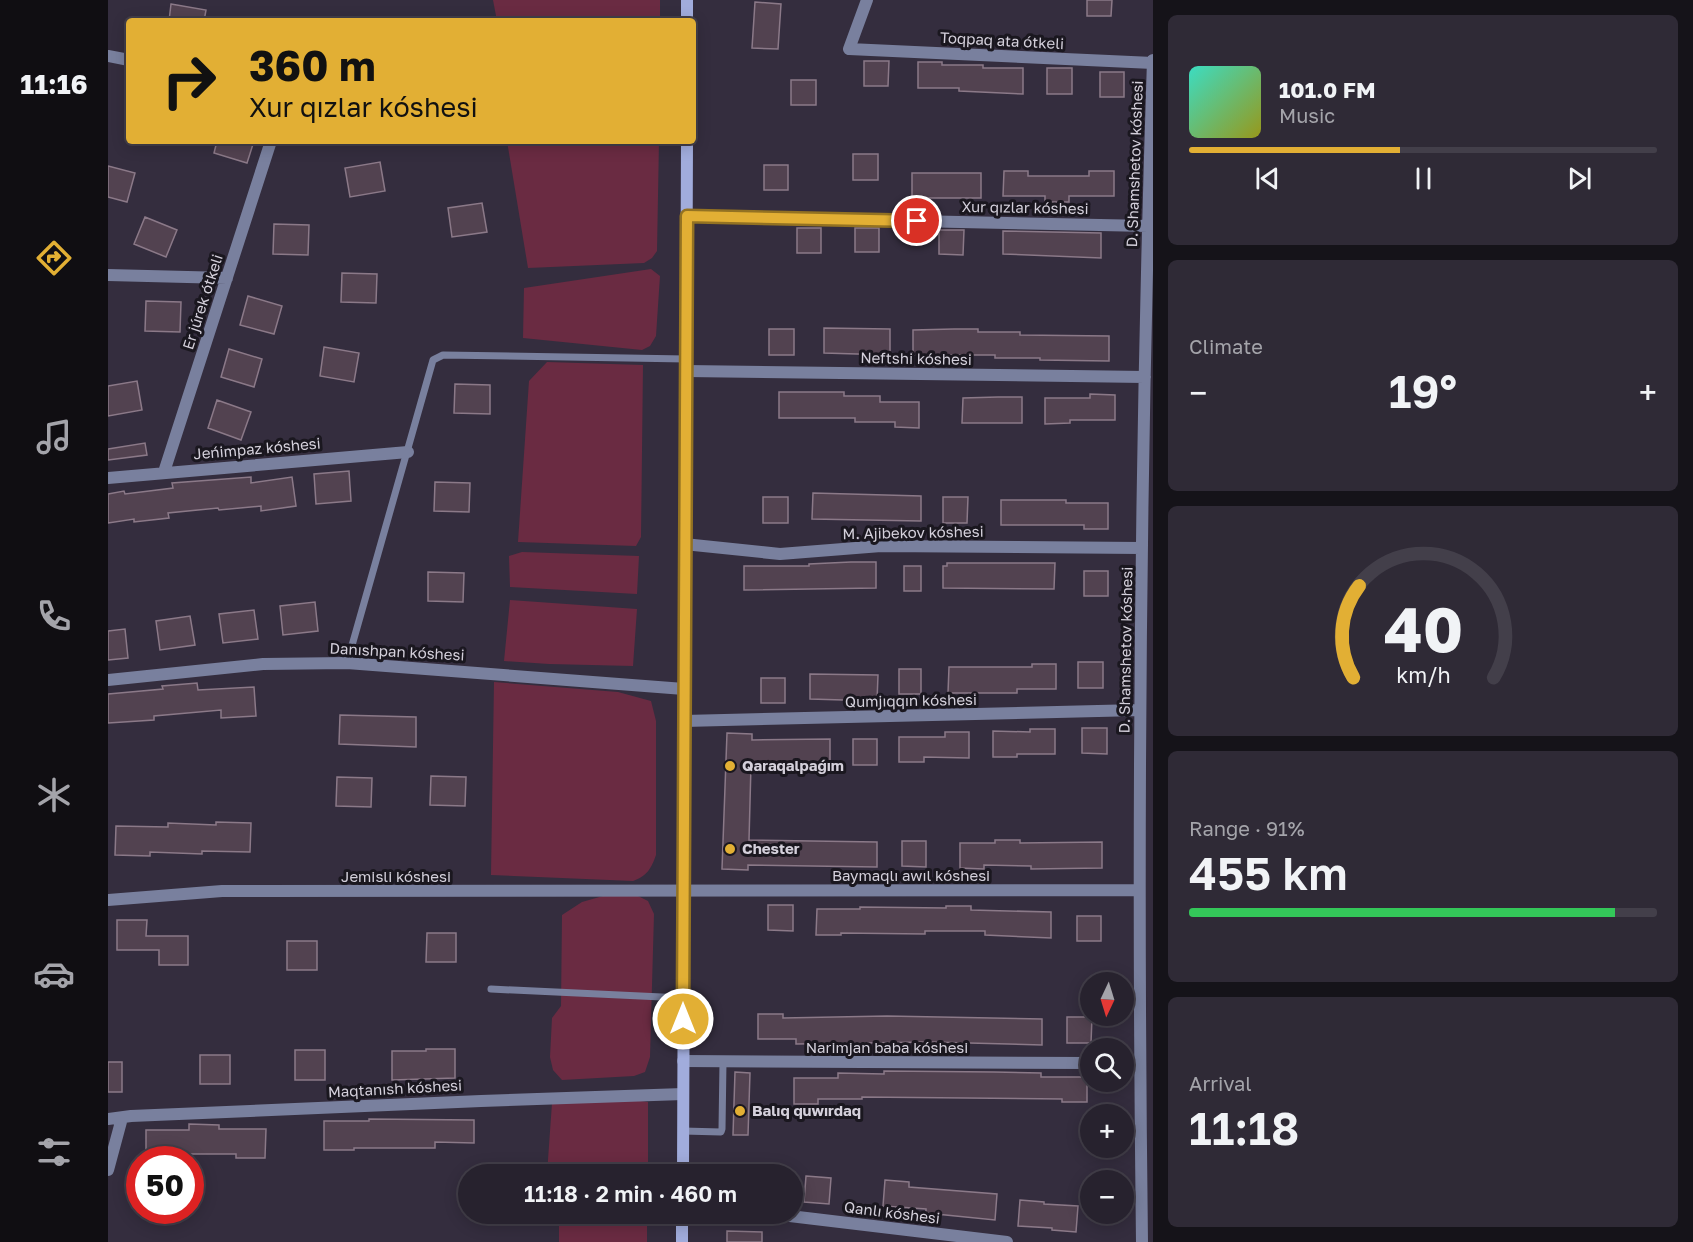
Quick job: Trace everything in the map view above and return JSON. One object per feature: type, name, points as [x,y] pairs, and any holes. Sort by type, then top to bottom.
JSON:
[{"type":"main road","points":[[687,0],[687,18]]},
{"type":"main road","points":[[683,1164],[687,144]]},
{"type":"main road","points":[[682,1224],[682,1242]]},
{"type":"street","name":"Toqpaq ata ótkeli","points":[[867,0],[849,49],[1153,61]]},
{"type":"street","points":[[108,56],[126,59]]},
{"type":"street","name":"D. Shamshetov kóshesi","points":[[1142,1242],[1139,710],[1153,61]]},
{"type":"street","name":"Er júrek ótkeli","points":[[164,472],[270,144]]},
{"type":"street","name":"Xur qızlar kóshesi","points":[[687,216],[1148,226]]},
{"type":"street","points":[[108,275],[227,278]]},
{"type":"street","name":"Neftshi kóshesi","points":[[686,365],[1145,377]]},
{"type":"street","name":"Jeńimpaz kóshesi","points":[[108,478],[408,452]]},
{"type":"street","name":"M. Ajibekov kóshesi","points":[[684,544],[780,554],[881,546],[1142,548]]},
{"type":"street","name":"Danıshpan kóshesi","points":[[108,680],[262,664],[347,663],[684,689]]},
{"type":"street","name":"Qumjıqqın kóshesi","points":[[684,721],[1139,710]]},
{"type":"street","name":"Baymaqlı awıl kóshesi","points":[[684,892],[1139,890]]},
{"type":"street","name":"Jemisli kóshesi","points":[[108,900],[222,891],[684,892]]},
{"type":"street","name":"Narimjan baba kóshesi","points":[[683,1061],[1080,1063]]},
{"type":"street","points":[[1134,1065],[1140,1065]]},
{"type":"street","name":"Maqtanısh kóshesi","points":[[108,1119],[131,1116],[683,1094]]},
{"type":"street","points":[[108,1170],[122,1118]]},
{"type":"street","name":"Qanlı kóshesi","points":[[803,1218],[1006,1242]]},
{"type":"lane","points":[[347,663],[433,360],[443,355],[686,365]]},
{"type":"lane","points":[[491,989],[683,998]]},
{"type":"lane","points":[[683,1131],[721,1132],[723,1062]]},
{"type":"shaded area","points":[[493,0],[660,0],[660,18],[496,18]]},
{"type":"shaded area","points":[[507,144],[659,144],[657,251],[652,258],[644,263],[528,268]]},
{"type":"shaded area","points":[[651,269],[660,276],[656,336],[650,346],[642,350],[523,338],[524,288]]},
{"type":"shaded area","points":[[547,362],[643,365],[641,537],[636,546],[518,542],[529,381]]},
{"type":"shaded area","points":[[522,552],[639,556],[637,594],[510,587],[509,556]]},
{"type":"shaded area","points":[[510,600],[637,609],[633,666],[504,661]]},
{"type":"shaded area","points":[[494,682],[618,692],[651,701],[656,721],[656,855],[645,874],[633,881],[491,875]]},
{"type":"shaded area","points":[[603,896],[638,896],[648,901],[654,914],[650,1057],[645,1072],[634,1076],[562,1080],[553,1070],[550,1057],[552,1018],[561,1006],[562,915],[582,902]]},
{"type":"shaded area","points":[[634,1100],[648,1102],[648,1164],[548,1164],[552,1103]]},
{"type":"shaded area","points":[[558,1224],[647,1224],[647,1242],[559,1242]]},
{"type":"building","points":[[1087,0],[1112,0],[1111,16],[1087,16]]},
{"type":"building","points":[[755,2],[781,4],[778,49],[752,48]]},
{"type":"building","points":[[171,4],[206,10],[205,18],[169,18]]},
{"type":"building","points":[[864,61],[889,61],[888,86],[864,86]]},
{"type":"building","points":[[918,62],[942,62],[942,65],[983,65],[983,68],[1023,68],[1023,94],[959,91],[959,88],[918,88]]},
{"type":"building","points":[[1047,68],[1072,68],[1072,94],[1047,94]]},
{"type":"building","points":[[1100,72],[1124,72],[1124,97],[1100,97]]},
{"type":"building","points":[[791,80],[816,80],[816,105],[791,105]]},
{"type":"building","points":[[216,144],[253,144],[247,163],[214,153]]},
{"type":"building","points":[[853,154],[878,154],[878,180],[853,180]]},
{"type":"building","points":[[380,162],[385,191],[350,197],[345,168]]},
{"type":"building","points":[[764,165],[788,165],[788,190],[764,190]]},
{"type":"building","points":[[108,166],[135,173],[127,202],[108,197]]},
{"type":"building","points":[[1004,171],[1028,171],[1028,176],[1089,176],[1089,171],[1114,171],[1114,196],[1069,196],[1069,202],[1045,202],[1045,196],[1003,196]]},
{"type":"building","points":[[912,173],[981,173],[981,198],[912,198]]},
{"type":"building","points":[[482,203],[487,232],[452,237],[448,208]]},
{"type":"building","points":[[145,217],[177,230],[166,257],[134,244]]},
{"type":"building","points":[[274,224],[309,225],[308,255],[273,254]]},
{"type":"building","points":[[797,228],[821,228],[821,253],[797,253]]},
{"type":"building","points":[[855,228],[879,228],[879,252],[855,252]]},
{"type":"building","points":[[939,230],[964,230],[963,255],[939,254]]},
{"type":"building","points":[[1003,231],[1101,233],[1101,258],[1003,254]]},
{"type":"building","points":[[342,273],[377,274],[376,303],[341,302]]},
{"type":"building","points":[[248,296],[282,306],[274,334],[240,325]]},
{"type":"building","points":[[146,301],[181,302],[180,332],[145,331]]},
{"type":"building","points":[[824,328],[890,329],[890,355],[824,353]]},
{"type":"building","points":[[769,329],[794,329],[794,355],[769,355]]},
{"type":"building","points":[[978,329],[978,332],[1020,332],[1020,335],[1109,336],[1109,361],[995,358],[995,355],[913,355],[913,330]]},
{"type":"building","points":[[324,347],[359,353],[354,382],[320,376]]},
{"type":"building","points":[[229,349],[262,359],[254,387],[221,377]]},
{"type":"building","points":[[137,381],[142,410],[108,416],[108,386]]},
{"type":"building","points":[[455,384],[490,385],[490,414],[454,413]]},
{"type":"building","points":[[779,392],[844,392],[844,396],[880,396],[880,402],[919,402],[919,428],[895,427],[895,422],[855,422],[855,418],[779,418]]},
{"type":"building","points":[[1090,394],[1115,395],[1115,420],[1070,420],[1070,423],[1045,424],[1045,398],[1090,398]]},
{"type":"building","points":[[1022,397],[1022,423],[962,423],[963,398]]},
{"type":"building","points":[[217,400],[251,412],[241,440],[208,428]]},
{"type":"building","points":[[145,443],[147,455],[108,460],[108,449]]},
{"type":"building","points":[[349,471],[351,501],[316,504],[314,474]]},
{"type":"building","points":[[251,477],[251,483],[292,477],[296,506],[261,511],[261,506],[219,510],[218,508],[168,513],[169,518],[134,522],[134,519],[108,523],[108,494],[173,488],[172,483]]},
{"type":"building","points":[[435,482],[470,483],[469,512],[434,511]]},
{"type":"building","points":[[813,493],[921,496],[921,521],[812,519]]},
{"type":"building","points":[[763,497],[788,497],[788,523],[763,523]]},
{"type":"building","points":[[943,497],[968,497],[967,523],[943,523]]},
{"type":"building","points":[[1001,500],[1066,500],[1066,503],[1108,503],[1108,529],[1084,529],[1084,525],[1001,525]]},
{"type":"building","points":[[876,562],[876,588],[744,590],[744,566],[809,566],[809,564]]},
{"type":"building","points":[[947,563],[1055,563],[1054,589],[943,588],[943,566],[947,566]]},
{"type":"building","points":[[904,566],[921,566],[921,591],[904,591]]},
{"type":"building","points":[[1084,571],[1108,571],[1108,596],[1084,596]]},
{"type":"building","points":[[428,572],[464,573],[463,602],[428,601]]},
{"type":"building","points":[[315,602],[318,631],[283,635],[280,606]]},
{"type":"building","points":[[254,610],[258,639],[223,643],[219,614]]},
{"type":"building","points":[[190,616],[195,645],[160,650],[156,621]]},
{"type":"building","points":[[125,629],[128,658],[108,660],[108,631]]},
{"type":"building","points":[[1078,662],[1103,662],[1103,688],[1078,688]]},
{"type":"building","points":[[1032,664],[1056,664],[1056,689],[1017,689],[1017,693],[948,693],[949,667],[1032,667]]},
{"type":"building","points":[[899,669],[921,669],[921,694],[899,694]]},
{"type":"building","points":[[810,674],[878,675],[877,701],[810,699]]},
{"type":"building","points":[[761,678],[785,678],[785,703],[761,703]]},
{"type":"building","points":[[197,683],[198,690],[254,687],[256,716],[221,718],[221,710],[154,716],[154,720],[108,723],[108,694]]},
{"type":"building","points":[[340,715],[416,717],[416,747],[339,744]]},
{"type":"building","points":[[1082,728],[1107,728],[1107,754],[1082,753]]},
{"type":"building","points":[[1030,729],[1055,729],[1055,754],[1017,754],[1017,757],[993,757],[993,731],[1030,732]]},
{"type":"building","points":[[945,732],[969,732],[969,758],[924,757],[924,762],[899,762],[899,737],[945,737]]},
{"type":"building","points":[[727,733],[752,734],[752,740],[830,739],[830,765],[751,765],[749,840],[877,842],[877,867],[748,865],[748,870],[722,869]]},
{"type":"building","points":[[853,739],[877,739],[877,765],[853,765]]},
{"type":"building","points":[[431,776],[466,777],[465,806],[430,805]]},
{"type":"building","points":[[337,777],[372,778],[371,807],[336,806]]},
{"type":"building","points":[[216,822],[251,823],[250,852],[202,851],[202,854],[150,852],[150,856],[115,855],[116,826],[168,827],[168,823],[216,825]]},
{"type":"building","points":[[995,840],[1020,840],[1020,843],[1102,842],[1102,868],[1031,869],[1031,866],[984,865],[984,869],[960,868],[960,843],[995,843]]},
{"type":"building","points":[[902,841],[926,841],[926,867],[902,866]]},
{"type":"building","points":[[768,905],[793,905],[793,931],[768,930]]},
{"type":"building","points":[[946,906],[971,906],[971,910],[1051,912],[1051,938],[985,935],[985,931],[816,935],[817,909],[946,908]]},
{"type":"building","points":[[1077,916],[1101,916],[1101,941],[1077,941]]},
{"type":"building","points":[[117,920],[147,920],[146,936],[188,936],[188,965],[159,965],[159,950],[117,950]]},
{"type":"building","points":[[427,933],[456,933],[456,962],[426,962]]},
{"type":"building","points":[[287,941],[317,941],[317,970],[287,970]]},
{"type":"building","points":[[758,1014],[783,1014],[783,1018],[887,1016],[1042,1019],[1042,1045],[930,1042],[796,1044],[796,1039],[758,1039]]},
{"type":"building","points":[[1067,1017],[1080,1017],[1080,1026],[1092,1026],[1091,1038],[1080,1038],[1080,1043],[1067,1043]]},
{"type":"building","points":[[426,1049],[455,1049],[455,1078],[392,1080],[392,1051],[426,1051]]},
{"type":"building","points":[[295,1050],[325,1050],[325,1080],[295,1080]]},
{"type":"building","points":[[200,1055],[230,1055],[230,1084],[200,1084]]},
{"type":"building","points":[[108,1062],[122,1062],[122,1092],[108,1092]]},
{"type":"building","points":[[884,1071],[1041,1073],[1041,1077],[1080,1077],[1080,1092],[1087,1092],[1087,1102],[1062,1102],[1062,1099],[862,1097],[862,1099],[818,1099],[818,1104],[794,1104],[794,1078],[838,1078],[838,1073],[884,1074]]},
{"type":"building","points":[[735,1072],[750,1073],[748,1135],[733,1135]]},
{"type":"building","points":[[369,1119],[474,1120],[474,1143],[435,1142],[435,1148],[324,1150],[324,1121],[369,1121]]},
{"type":"building","points":[[189,1124],[219,1125],[219,1129],[266,1129],[265,1158],[236,1158],[236,1154],[204,1154],[204,1146],[146,1146],[146,1130],[189,1130]]},
{"type":"building","points":[[806,1176],[831,1178],[829,1204],[804,1202]]},
{"type":"building","points":[[885,1180],[909,1182],[909,1187],[997,1194],[995,1220],[926,1213],[926,1209],[883,1206]]},
{"type":"building","points":[[1020,1200],[1078,1206],[1076,1232],[1018,1226]]},
{"type":"building","points":[[727,1231],[762,1232],[762,1242],[727,1242]]},
{"type":"place","name":"Qaraqalpaǵım","points":[[730,766]]},
{"type":"place","name":"Chester","points":[[730,849]]},
{"type":"place","name":"Balıq quwırdaq","points":[[740,1111]]},
{"type":"route","points":[[683,1019],[687,216],[917,221]]}]
